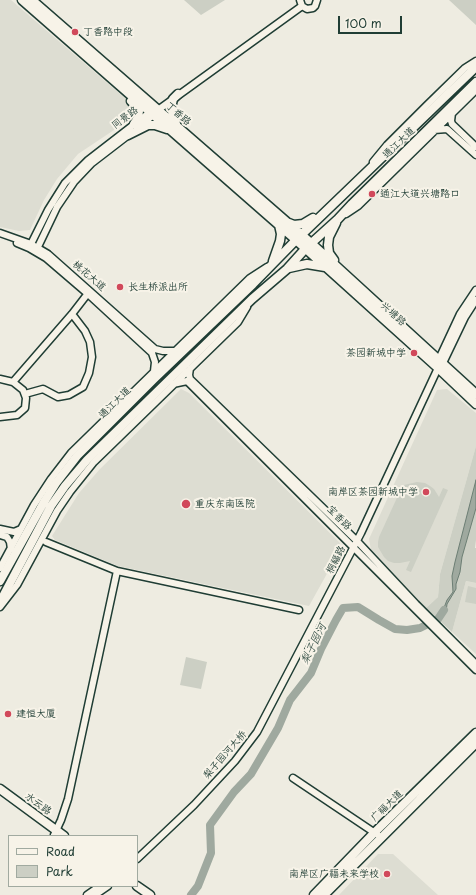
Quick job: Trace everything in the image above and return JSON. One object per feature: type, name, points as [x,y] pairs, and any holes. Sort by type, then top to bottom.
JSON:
[{"type":"main road","name":"丁香路","points":[[22,0],[120,86],[154,112]]},
{"type":"main road","name":"丁香路","points":[[32,0],[154,112],[298,237]]},
{"type":"main road","name":"通江大道","points":[[1,574],[56,483],[77,456],[175,358],[253,284],[298,237],[476,67]]},
{"type":"main road","name":"通江大道","points":[[0,602],[51,506],[65,486],[87,460],[252,299],[338,220],[357,198],[476,82]]},
{"type":"main road","points":[[120,86],[127,97],[138,109],[138,118],[134,124]]},
{"type":"main road","points":[[128,135],[148,125],[174,129],[171,108],[173,99],[178,94]]},
{"type":"main road","points":[[273,263],[280,241],[282,223],[294,225],[303,224],[337,200]]},
{"type":"main road","points":[[338,220],[329,237],[328,249],[341,271]]},
{"type":"main road","name":"兴塘路","points":[[298,237],[341,271],[440,363],[476,404]]},
{"type":"main road","name":"兴塘路","points":[[308,246],[326,267],[476,394]]},
{"type":"main road","points":[[286,269],[307,264],[326,267]]},
{"type":"main road","points":[[1,574],[9,552]]},
{"type":"main road","name":"广福大道","points":[[324,895],[378,835],[476,733]]},
{"type":"main road","name":"广福大道","points":[[314,895],[476,743]]},
{"type":"main road","name":"水云路","points":[[0,789],[56,834]]},
{"type":"main road","name":"水云路","points":[[0,794],[56,834]]},
{"type":"main road","points":[[130,887],[142,895]]},
{"type":"main road","points":[[138,887],[150,895]]},
{"type":"street","name":"同景路","points":[[30,246],[48,210],[65,183],[98,151],[134,124],[154,112],[301,3],[307,9],[312,8],[317,0]]},
{"type":"street","name":"通江大道","points":[[357,181],[387,145],[465,68],[476,61]]},
{"type":"street","name":"通江大道","points":[[338,220],[358,206],[476,90]]},
{"type":"street","points":[[36,250],[57,207],[74,182],[92,163],[128,135],[154,112]]},
{"type":"street","points":[[452,114],[452,124],[476,146]]},
{"type":"street","points":[[434,130],[447,129],[476,155]]},
{"type":"street","name":"桃花大道","points":[[0,233],[36,250],[89,292],[154,351]]},
{"type":"street","name":"桃花大道","points":[[0,238],[30,246]]},
{"type":"street","name":"通江大道","points":[[9,552],[34,505],[51,479],[72,453],[250,278],[273,263]]},
{"type":"street","name":"桐福路","points":[[267,715],[357,541],[440,363],[460,314],[476,290]]},
{"type":"street","points":[[13,382],[72,314],[89,292]]},
{"type":"street","name":"通江大道","points":[[0,608],[17,585],[46,534],[57,511],[94,462],[238,322],[252,299]]},
{"type":"street","name":"桐福路","points":[[440,363],[476,300]]},
{"type":"street","points":[[25,394],[43,389],[58,397],[69,395],[83,387],[89,373],[92,357],[90,342],[85,331],[72,314]]},
{"type":"street","points":[[154,372],[154,351],[175,351]]},
{"type":"street","points":[[173,384],[188,380],[190,368]]},
{"type":"street","points":[[0,379],[13,382],[23,390],[26,398],[25,408],[16,415],[0,417]]},
{"type":"street","name":"宝香路","points":[[188,380],[357,541],[414,606]]},
{"type":"street","name":"宝香路","points":[[188,380],[354,547],[476,664]]},
{"type":"street","points":[[0,529],[8,534],[10,542],[9,552]]},
{"type":"street","points":[[0,535],[8,534],[21,529]]},
{"type":"street","points":[[46,534],[46,542]]},
{"type":"street","points":[[37,549],[46,542]]},
{"type":"street","points":[[46,542],[117,571],[299,610]]},
{"type":"street","points":[[56,834],[68,799],[117,571]]},
{"type":"street","name":"宝香路","points":[[441,632],[476,670]]},
{"type":"street","name":"梨子园河大桥","points":[[138,858],[194,804],[246,747],[267,715]]},
{"type":"street","points":[[293,778],[378,835]]},
{"type":"street","points":[[87,895],[99,887]]},
{"type":"street","points":[[95,895],[107,887]]},
{"type":"shaded area","points":[[0,0],[11,0],[133,105],[129,120],[78,154],[57,179],[44,200],[30,230],[19,231],[0,227]]},
{"type":"shaded area","name":"重庆东南医院","points":[[181,389],[189,393],[340,543],[339,552],[309,606],[118,566],[55,540],[52,536],[79,493],[100,469]]},
{"type":"shaded area","name":"南岸区茶园新城中学","points":[[447,389],[476,413],[476,446],[440,574],[438,597],[426,608],[371,550],[369,539],[437,390]]},
{"type":"shaded area","points":[[476,480],[476,508],[462,557],[456,589],[447,604],[446,612],[439,620],[436,617],[442,613],[447,600],[453,592],[452,576]]},
{"type":"shaded area","points":[[466,581],[476,583],[476,654],[452,632]]},
{"type":"shaded area","name":"南岸区广福未来学校","points":[[378,854],[393,854],[438,895],[339,895]]},
{"type":"green space","points":[[184,0],[225,0],[201,15]]},
{"type":"green space","points":[[449,0],[476,0],[476,25]]},
{"type":"green space","points":[[476,446],[476,583],[466,581],[452,632],[426,608],[438,597],[440,574]]},
{"type":"green space","points":[[417,482],[425,483],[430,486],[439,497],[443,488],[448,490],[411,572],[406,570],[410,561],[394,563],[388,561],[378,547],[378,542],[401,489],[404,485]]},
{"type":"green space","points":[[468,586],[476,588],[476,604],[465,602]]},
{"type":"green space","points":[[186,657],[207,662],[201,689],[180,685]]},
{"type":"waterway","name":"梨子园河","points":[[191,895],[198,886],[211,853],[210,825],[234,792],[251,774],[278,728],[290,700],[311,673],[321,649],[343,608],[358,607],[395,629],[407,630],[420,628],[438,619],[444,610]]},
{"type":"place","name":"丁香路中段","points":[[75,32]]},
{"type":"place","name":"通江大道兴塘路口","points":[[372,194]]},
{"type":"place","name":"长生桥派出所","points":[[120,287]]},
{"type":"place","name":"茶园新城中学","points":[[414,353]]},
{"type":"place","name":"南岸区茶园新城中学","points":[[426,492]]},
{"type":"place","name":"重庆东南医院","points":[[186,504]]},
{"type":"place","name":"建恒大厦","points":[[8,714]]},
{"type":"place","name":"南岸区广福未来学校","points":[[387,874]]}]
